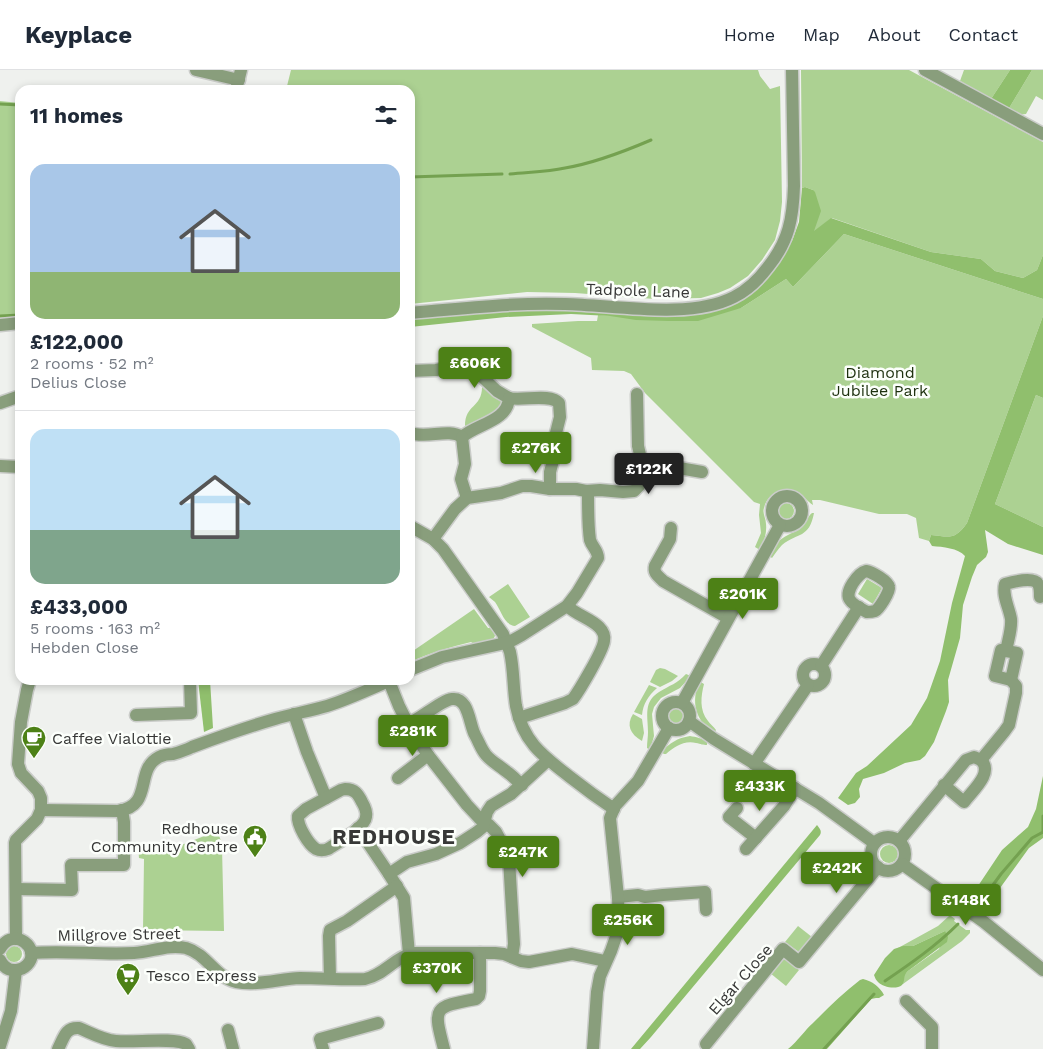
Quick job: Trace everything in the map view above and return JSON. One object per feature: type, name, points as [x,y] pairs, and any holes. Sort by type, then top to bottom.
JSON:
[{"type":"street","points":[[196,70],[239,80]]},
{"type":"street","name":"Tadpole Lane","points":[[415,313],[535,304],[680,309],[699,307],[734,298],[749,288],[764,273],[780,251],[791,222],[794,186],[792,70]]},
{"type":"street","points":[[925,70],[1043,134]]},
{"type":"street","points":[[0,325],[15,324]]},
{"type":"street","points":[[415,371],[436,370],[456,366],[467,367],[479,374],[497,391],[510,398],[556,399],[559,403],[560,417],[556,433],[555,453],[550,472],[550,489]]},
{"type":"street","points":[[433,539],[455,509],[467,498],[501,493],[522,486],[586,491],[634,491],[639,486],[642,463],[638,440],[637,394]]},
{"type":"street","points":[[0,403],[15,398]]},
{"type":"street","points":[[462,437],[499,416],[507,407],[510,398]]},
{"type":"street","points":[[415,434],[453,433],[462,437]]},
{"type":"street","points":[[462,437],[465,464],[461,479],[467,498]]},
{"type":"street","points":[[642,463],[702,472]]},
{"type":"street","points":[[0,466],[15,467]]},
{"type":"street","points":[[415,668],[442,657],[507,643],[528,632],[567,606],[598,558],[597,550],[591,543],[588,495],[586,491]]},
{"type":"street","points":[[682,702],[780,525]]},
{"type":"street","points":[[672,528],[670,539],[655,566],[656,574],[728,618]]},
{"type":"street","points":[[415,529],[433,539],[443,549],[507,643],[511,658],[519,718],[536,748],[547,760],[614,809]]},
{"type":"street","points":[[981,760],[1004,732],[1010,720],[1016,693],[1016,686],[1011,680],[1016,653],[1006,651],[1011,621],[1006,602],[1005,584],[1027,580],[1036,581],[1040,597]]},
{"type":"street","points":[[519,718],[573,699],[603,647],[604,636],[601,629],[573,612],[567,606]]},
{"type":"street","points":[[754,764],[808,685],[817,686],[824,681],[824,671],[820,666],[859,607]]},
{"type":"street","points":[[16,939],[14,843],[37,819],[41,810],[38,791],[21,773],[18,764],[21,722],[28,685]]},
{"type":"street","points":[[136,715],[191,713],[190,685]]},
{"type":"street","points":[[41,810],[122,810],[138,800],[142,791],[144,777],[152,762],[158,757],[340,701],[377,685]]},
{"type":"street","points":[[388,685],[408,724],[428,756],[480,819],[489,824],[496,832],[508,857],[514,944],[512,957]]},
{"type":"street","points":[[408,724],[444,701],[458,700],[469,714],[472,730],[485,753],[522,785]]},
{"type":"street","points":[[682,702],[690,712],[689,721],[683,728],[678,730],[669,728],[663,722],[661,713],[669,703],[682,702]]},
{"type":"street","points":[[294,714],[326,798]]},
{"type":"street","points":[[689,721],[714,739],[819,804],[874,843]]},
{"type":"street","points":[[593,1049],[598,984],[618,928],[618,897],[610,822],[611,814],[638,781],[669,728]]},
{"type":"street","points":[[398,778],[428,756]]},
{"type":"street","points":[[899,841],[944,786],[966,760],[974,757],[981,760],[985,766],[984,774],[964,802],[944,786]]},
{"type":"street","points":[[389,874],[412,859],[432,856],[477,832],[483,827],[487,812],[491,806],[522,785],[547,760]]},
{"type":"street","points":[[746,850],[784,806],[794,788]]},
{"type":"street","points":[[345,789],[353,790],[365,808],[367,815],[365,822],[358,828],[328,849],[321,850],[314,848],[300,829],[298,816],[306,809],[326,798],[345,789]]},
{"type":"street","points":[[737,808],[729,817],[756,838]]},
{"type":"street","points":[[16,889],[72,890],[72,865],[124,865],[124,822],[122,810]]},
{"type":"street","points":[[358,828],[402,893],[409,954],[495,953],[529,962],[572,954],[605,962]]},
{"type":"street","points":[[888,836],[899,841],[905,851],[902,864],[890,871],[878,867],[873,862],[871,856],[874,843],[880,838],[888,836]]},
{"type":"street","points":[[902,864],[984,922],[1043,970]]},
{"type":"street","name":"Elgar Close","points":[[706,1044],[783,949],[799,962],[878,867]]},
{"type":"street","points":[[330,978],[330,930],[347,921],[397,886]]},
{"type":"street","points":[[618,897],[645,897],[705,892],[706,910]]},
{"type":"street","points":[[0,949],[6,941],[16,939],[22,940],[31,953],[30,960],[22,969],[6,968],[0,960]]},
{"type":"street","name":"Millgrove Street","points":[[31,953],[136,953],[175,947],[196,952],[221,976],[235,982],[247,983],[300,978],[365,980],[381,973],[409,954]]},
{"type":"street","points":[[444,1049],[437,1020],[438,1013],[445,1005],[476,999],[479,996],[480,953]]},
{"type":"street","points":[[0,1046],[12,1005],[16,970]]},
{"type":"street","points":[[906,1001],[932,1027],[932,1049]]},
{"type":"street","points":[[323,1049],[320,1039],[378,1023]]},
{"type":"street","points":[[58,1049],[67,1032],[75,1028],[110,1040],[126,1042],[176,1042],[186,1044],[189,1049]]},
{"type":"street","points":[[228,1030],[233,1049]]},
{"type":"green space","points":[[291,70],[758,70],[760,76],[770,89],[780,86],[782,202],[775,240],[762,260],[748,276],[730,288],[701,298],[655,299],[575,293],[527,292],[415,303],[415,85],[287,85]]},
{"type":"green space","points":[[801,70],[909,70],[1043,142],[1043,255],[1037,270],[1023,278],[995,271],[981,259],[931,252],[832,218],[814,232],[813,190],[805,187],[802,188]]},
{"type":"green space","points":[[964,70],[1010,70],[991,99],[960,81]]},
{"type":"green space","points":[[1010,70],[1032,70],[1008,110],[991,99]]},
{"type":"green space","points":[[1032,70],[1043,70],[1043,100],[1036,96],[1026,114],[1017,115],[1008,110]]},
{"type":"green space","points":[[0,101],[15,102],[15,318],[0,320]]},
{"type":"green space","points":[[805,187],[815,192],[821,211],[814,231],[831,218],[931,252],[981,259],[995,271],[1023,278],[1037,270],[1043,255],[1043,299],[844,234],[793,287],[786,279],[741,308],[698,321],[636,320],[610,316],[571,314],[506,317],[415,326],[415,316],[537,306],[702,311],[778,262],[792,241],[799,222],[802,188]]},
{"type":"green space","name":"Diamond Jubilee Park","points":[[844,234],[1043,299],[1043,316],[967,523],[959,532],[948,537],[931,535],[929,541],[919,538],[916,518],[907,514],[879,514],[820,500],[812,500],[813,505],[798,492],[787,489],[772,494],[766,503],[763,512],[766,531],[760,550],[755,547],[761,533],[760,504],[754,502],[645,393],[631,374],[624,371],[592,370],[591,358],[532,327],[532,324],[597,321],[598,315],[610,316],[741,308],[786,279],[793,287]]},
{"type":"green space","points":[[1043,316],[1043,398],[1036,395],[995,504],[1043,527],[1043,555],[1008,544],[985,530],[988,552],[986,557],[977,565],[963,605],[960,638],[948,680],[949,702],[934,742],[920,760],[905,763],[884,773],[863,779],[859,789],[860,797],[855,803],[848,805],[838,798],[856,773],[867,766],[911,725],[927,698],[940,661],[952,603],[965,556],[962,553],[945,547],[932,546],[929,541],[931,535],[948,537],[955,535],[967,523]]},
{"type":"green space","points":[[482,387],[494,396],[500,396],[503,399],[502,408],[498,408],[482,419],[465,426],[470,410],[479,399]]},
{"type":"green space","points":[[1036,395],[1043,398],[1043,527],[995,504]]},
{"type":"green space","points":[[783,503],[789,503],[794,508],[792,517],[783,519],[778,514],[778,508]]},
{"type":"green space","points":[[812,513],[814,513],[812,521],[806,531],[782,545],[772,558],[768,555],[782,539],[803,526]]},
{"type":"green space","points":[[867,579],[882,588],[873,604],[858,594]]},
{"type":"green space","points":[[508,584],[530,617],[515,626],[505,620],[495,602],[489,597]]},
{"type":"green space","points":[[474,609],[488,628],[493,628],[495,636],[492,641],[476,645],[471,642],[415,660],[415,650]]},
{"type":"green space","points":[[660,668],[678,676],[660,687],[650,682],[656,670]]},
{"type":"green space","points":[[686,674],[691,676],[680,688],[661,698],[654,707],[652,714],[654,736],[650,750],[647,748],[648,705],[654,696]]},
{"type":"green space","points":[[699,681],[704,684],[703,712],[716,730],[714,734],[703,722],[696,710],[695,696]]},
{"type":"green space","points":[[199,685],[210,685],[213,728],[204,732]]},
{"type":"green space","points":[[649,685],[657,688],[646,700],[642,715],[634,712]]},
{"type":"green space","points":[[673,708],[679,708],[684,713],[682,722],[673,724],[668,719],[668,713]]},
{"type":"green space","points":[[633,714],[642,719],[644,733],[642,741],[630,729]]},
{"type":"green space","points":[[690,736],[707,742],[707,745],[687,742],[666,754],[661,752],[674,741]]},
{"type":"green space","points":[[1043,776],[1043,838],[1029,848],[987,906],[972,895],[1002,850],[1028,827],[1036,809]]},
{"type":"green space","points":[[817,825],[821,831],[820,835],[651,1037],[640,1049],[631,1049]]},
{"type":"green space","points":[[217,831],[222,843],[224,931],[143,930],[144,859],[139,858],[138,846],[175,846]]},
{"type":"green space","points":[[889,845],[895,848],[898,854],[895,860],[889,863],[883,860],[880,854],[883,848]]},
{"type":"green space","points":[[949,916],[966,930],[970,930],[970,933],[962,941],[903,984],[904,974],[939,949],[945,931],[913,946],[898,948],[938,926]]},
{"type":"green space","points":[[798,926],[812,937],[799,952],[785,942]]},
{"type":"green space","points":[[945,931],[948,937],[947,942],[908,971],[902,985],[890,987],[880,984],[874,975],[885,958],[894,949],[903,946],[913,946]]},
{"type":"green space","points":[[14,946],[20,948],[22,954],[20,960],[14,962],[8,960],[6,954],[8,948]]},
{"type":"green space","points":[[782,959],[787,960],[799,970],[786,986],[770,973]]},
{"type":"green space","points":[[863,979],[870,981],[884,995],[871,999],[827,1049],[788,1049],[836,1001]]},
{"type":"waterway","points":[[0,104],[15,105]]},
{"type":"waterway","points":[[510,174],[576,166],[619,153],[651,140]]},
{"type":"waterway","points":[[415,177],[502,174]]},
{"type":"waterway","points":[[0,316],[15,315]]},
{"type":"waterway","points":[[982,900],[1001,874],[1032,838],[1043,832],[1043,816]]},
{"type":"waterway","points":[[885,981],[932,947],[958,924]]},
{"type":"waterway","points":[[824,1049],[874,994]]},
{"type":"place","name":"Caffee Vialottie","points":[[34,759]]},
{"type":"place","name":"Redhouse Community Centre","points":[[255,858]]},
{"type":"place","name":"Tesco Express","points":[[128,996]]},
{"type":"district","name":"REDHOUSE","points":[[394,837]]}]
